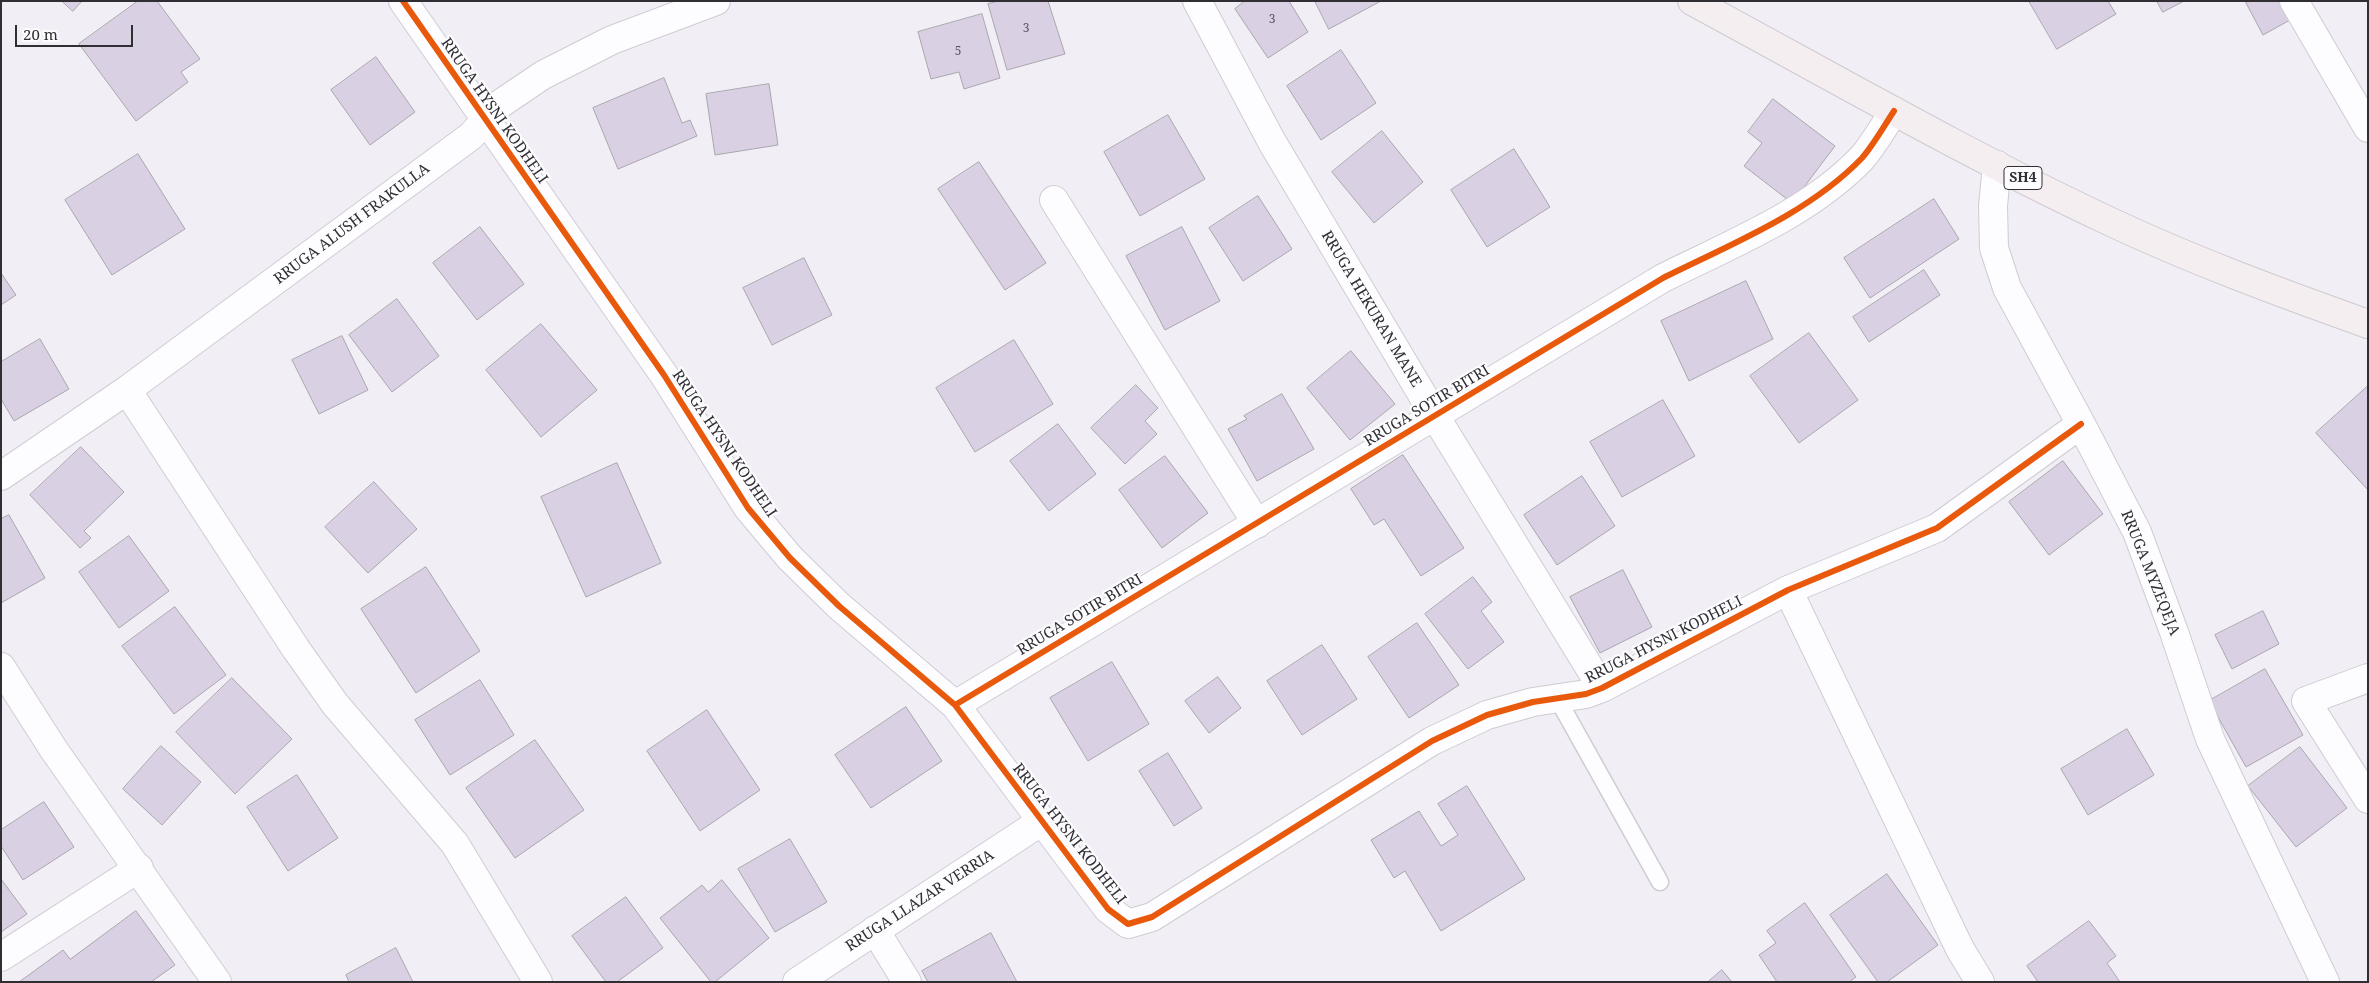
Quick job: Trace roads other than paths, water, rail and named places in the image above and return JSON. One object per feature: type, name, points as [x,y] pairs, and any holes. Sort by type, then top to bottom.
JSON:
[{"type":"main road","name":"SH4","points":[[1692,1],[1894,111],[2112,222],[2232,274],[2368,324]]},
{"type":"street","name":"RRUGA HYSNI KODHELI","points":[[403,1],[664,375],[748,508],[790,558],[839,606],[955,705],[1108,909],[1128,924],[1152,917],[1432,741],[1487,715],[1533,702],[1586,694],[1602,688],[1788,590],[1937,528],[2081,424]]},
{"type":"street","name":"RRUGA ALUSH FRAKULLA","points":[[1,476],[127,390],[471,136],[500,104],[543,75],[612,40],[716,1]]},
{"type":"street","name":"RRUGA HEKURAN MANE","points":[[1197,1],[1272,142],[1435,416],[1602,688]]},
{"type":"street","points":[[2294,1],[2368,128]]},
{"type":"street","name":"RRUGA SOTIR BITRI","points":[[955,705],[1663,278],[1785,217],[1827,188],[1862,157],[1894,111]]},
{"type":"street","name":"RRUGA MYZEQEJA","points":[[1997,165],[1993,206],[1994,248],[2007,288],[2137,532],[2174,632],[2210,739],[2324,981]]},
{"type":"street","points":[[1054,200],[1257,524]]},
{"type":"street","points":[[127,390],[296,648],[335,704],[455,844],[538,982]]},
{"type":"street","points":[[1788,590],[1960,949],[1980,982]]},
{"type":"street","points":[[1,667],[54,750],[139,868],[217,982]]},
{"type":"street","points":[[2368,678],[2306,701],[2368,799]]},
{"type":"street","name":"RRUGA LLAZAR VERRIA","points":[[797,982],[1042,821]]},
{"type":"street","points":[[1,957],[139,868]]},
{"type":"street","points":[[875,930],[907,982]]},
{"type":"lane","points":[[1557,698],[1660,882]]}]
